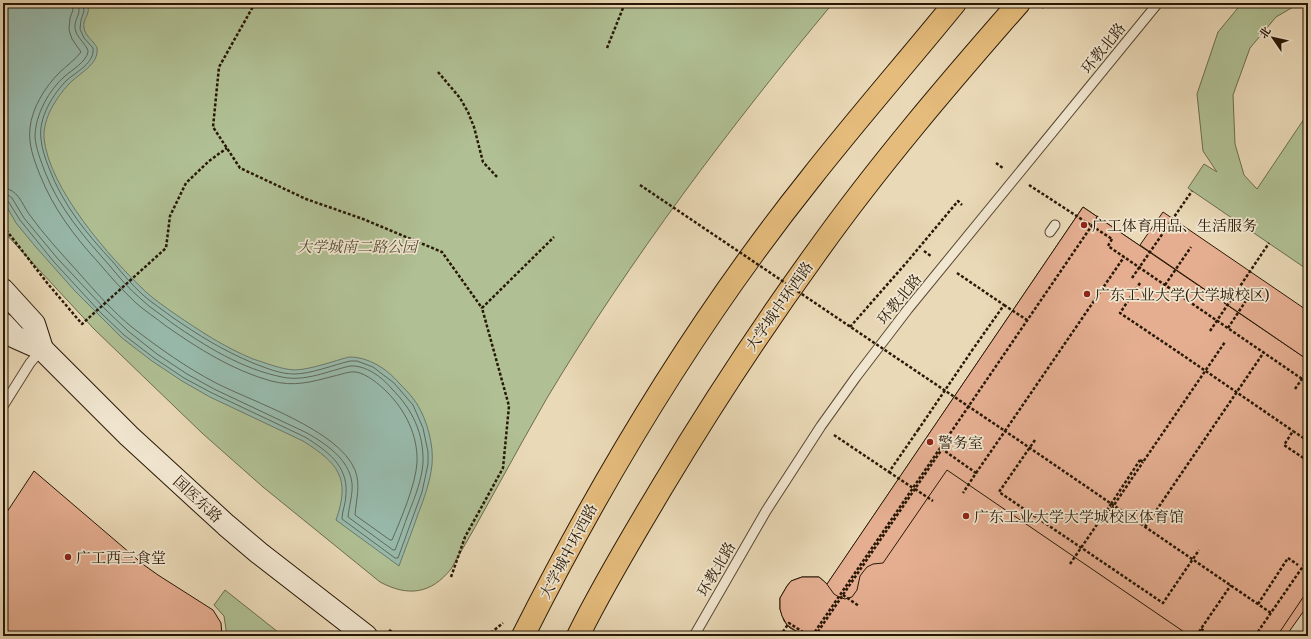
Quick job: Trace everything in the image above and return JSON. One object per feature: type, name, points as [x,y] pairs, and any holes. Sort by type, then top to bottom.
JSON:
[{"type":"main road","name":"大学城中环西路","points":[[522,636],[569,546],[604,484],[679,362],[712,313],[809,179],[955,3]]},
{"type":"main road","name":"大学城中环西路","points":[[578,636],[630,541],[682,453],[766,324],[817,252],[885,164],[1018,3]]},
{"type":"main road","name":"国医东路","points":[[3,290],[34,324],[42,349]]},
{"type":"main road","name":"国医东路","points":[[3,324],[15,337],[42,349],[124,431],[226,525],[270,562],[366,636]]},
{"type":"lane","name":"环教北路","points":[[694,636],[766,511],[814,437],[856,377],[908,309],[1158,3]]},
{"type":"lane","points":[[3,406],[30,363],[42,349]]},
{"type":"path","points":[[255,3],[219,67],[213,127],[240,168],[306,199],[362,219],[442,252],[482,308],[509,406],[503,468],[465,537],[452,577]]},
{"type":"path","points":[[607,48],[625,3]]},
{"type":"path","points":[[1042,8],[1046,3]]},
{"type":"path","points":[[438,72],[460,98],[468,112],[474,127],[483,162],[498,178]]},
{"type":"path","points":[[3,226],[48,284],[82,324],[166,248],[170,216],[186,184],[209,160],[227,148]]},
{"type":"path","points":[[1024,181],[1112,239],[1108,246],[1308,383]]},
{"type":"path","points":[[640,185],[1271,613]]},
{"type":"path","points":[[1132,278],[1192,191]]},
{"type":"path","points":[[850,327],[958,201],[962,205]]},
{"type":"path","points":[[814,636],[1099,215]]},
{"type":"path","points":[[482,308],[554,237]]},
{"type":"path","points":[[1210,331],[1269,243]]},
{"type":"path","points":[[1165,285],[1191,247]]},
{"type":"path","points":[[963,493],[1124,257]]},
{"type":"path","points":[[952,270],[1028,320]]},
{"type":"path","points":[[1140,283],[1120,313],[1308,441]]},
{"type":"path","points":[[1228,328],[1253,290]]},
{"type":"path","points":[[803,302],[807,296]]},
{"type":"path","points":[[890,472],[1004,305]]},
{"type":"path","points":[[1116,515],[1110,510],[1225,342],[1212,360]]},
{"type":"path","points":[[1145,527],[1264,352]]},
{"type":"path","points":[[1295,389],[1308,370]]},
{"type":"path","points":[[829,431],[933,501]]},
{"type":"path","points":[[1293,431],[1284,445],[1308,461]]},
{"type":"path","points":[[1035,440],[999,492],[1081,548],[1163,603],[1199,550]]},
{"type":"path","points":[[814,636],[942,449],[976,473]]},
{"type":"path","points":[[1070,564],[1140,460],[1143,462]]},
{"type":"path","points":[[1258,604],[1288,558],[1298,565]]},
{"type":"path","points":[[1256,636],[1308,559]]},
{"type":"path","points":[[1196,636],[1230,585]]},
{"type":"path","points":[[843,595],[859,606]]},
{"type":"path","points":[[780,636],[789,623],[809,636]]},
{"type":"path","points":[[1201,629],[1212,636]]},
{"type":"green space","name":"大学城南二路公园","points":[[3,3],[833,3],[719,146],[682,195],[612,295],[547,398],[451,569],[435,584],[427,588],[409,591],[390,587],[380,582],[263,487],[202,433],[94,329],[3,231]]},
{"type":"green space","points":[[1242,3],[1300,3],[1276,17],[1250,48],[1233,95],[1235,144],[1244,175],[1257,189],[1308,113],[1308,270],[1188,188],[1204,164],[1217,172],[1203,151],[1197,94],[1218,32]]},
{"type":"green space","points":[[225,590],[283,636],[227,636],[224,616],[214,605]]},
{"type":"water","points":[[4,3],[87,3],[88,13],[84,21],[84,28],[86,34],[97,48],[97,54],[92,64],[69,84],[55,102],[48,116],[44,131],[44,138],[48,158],[57,179],[69,200],[99,242],[131,278],[156,301],[203,333],[253,359],[278,367],[300,370],[349,357],[364,359],[389,373],[415,401],[421,410],[429,433],[432,449],[432,465],[425,496],[399,566],[336,520],[342,493],[341,482],[333,465],[325,457],[303,441],[210,397],[152,361],[122,338],[75,291],[16,223],[3,200]]},
{"type":"building","points":[[1083,207],[1308,360],[1308,605],[1286,636],[792,636]]},
{"type":"building","points":[[1083,207],[1308,360],[1308,590],[1277,636],[792,636],[796,631],[790,628],[784,621],[780,609],[780,598],[787,586],[791,581],[802,577],[819,577],[827,584]]},
{"type":"building","points":[[1163,212],[1308,311],[1308,360],[1140,245]]},
{"type":"building","name":"广东工业大学大学城校区体育馆","points":[[947,470],[1190,636],[813,636],[796,631],[787,625],[780,609],[780,598],[791,581],[802,577],[819,577],[826,583],[834,594],[845,599],[852,597],[857,590],[860,576],[867,567],[873,564],[883,563]]},
{"type":"building","name":"广工西三食堂","points":[[34,471],[144,565],[213,610],[221,623],[222,636],[3,636],[3,518]]},
{"type":"place","name":"广工体育用品、生活服务","points":[[1084,225]]},
{"type":"place","name":"广东工业大学(大学城校区)","points":[[1087,294]]},
{"type":"place","name":"警务室","points":[[930,442]]},
{"type":"place","name":"广东工业大学大学城校区体育馆","points":[[966,516]]},
{"type":"place","name":"广工西三食堂","points":[[68,557]]}]
